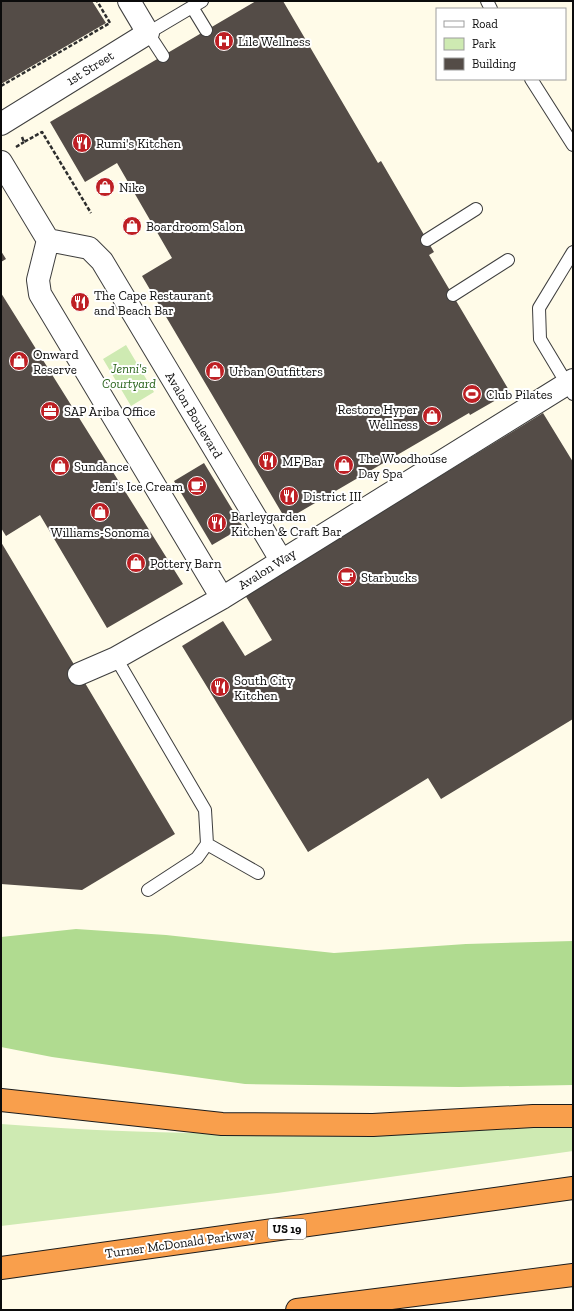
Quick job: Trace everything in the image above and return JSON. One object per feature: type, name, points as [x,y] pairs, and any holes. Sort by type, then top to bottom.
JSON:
[{"type":"highway","points":[[1,1100],[222,1124],[373,1125],[533,1116],[573,1116]]},
{"type":"highway","name":"Turner McDonald Parkway","points":[[1,1268],[573,1188]]},
{"type":"highway","points":[[297,1310],[573,1275]]},
{"type":"street","points":[[129,1],[148,33]]},
{"type":"street","name":"1st Street","points":[[6,121],[148,33]]},
{"type":"street","points":[[1,162],[48,240],[38,280],[40,294],[222,598]]},
{"type":"street","name":"Avalon Boulevard","points":[[48,240],[90,248],[102,261],[280,560]]},
{"type":"street","name":"Avalon Way","points":[[79,674],[116,658],[222,598],[280,560],[571,386]]},
{"type":"lane","points":[[163,56],[148,33],[197,4],[206,30]]},
{"type":"lane","points":[[532,80],[573,145]]},
{"type":"lane","points":[[427,240],[476,209]]},
{"type":"lane","points":[[571,386],[540,339],[538,308],[573,252]]},
{"type":"lane","points":[[453,295],[508,260]]},
{"type":"lane","points":[[116,658],[205,810],[207,844],[197,858],[148,890]]},
{"type":"lane","points":[[207,844],[258,873]]},
{"type":"path","points":[[1,86],[110,23],[97,1]]},
{"type":"path","points":[[6,121],[24,142],[42,132],[91,213]]},
{"type":"green space","name":"Jenni's Courtyard","points":[[126,345],[154,392],[131,406],[103,359]]},
{"type":"green space","points":[[76,929],[166,935],[334,953],[466,944],[573,941],[573,1085],[459,1087],[245,1084],[52,1057],[1,1047],[1,937]]},
{"type":"green space","points":[[1,1124],[144,1132],[287,1134],[573,1126],[573,1151],[277,1193],[1,1226]]},
{"type":"building","points":[[1,1],[92,1],[106,23],[1,84]]},
{"type":"building","points":[[256,1],[283,1],[378,163],[381,161],[434,252],[429,255],[510,392],[470,415],[469,413],[286,520],[142,276],[172,258],[117,163],[85,182],[50,122]]},
{"type":"building","points":[[1,251],[6,259],[1,262]]},
{"type":"building","points":[[1,293],[183,584],[107,628],[40,515],[6,536],[1,528]]},
{"type":"building","points":[[543,413],[573,462],[573,719],[441,799],[428,778],[308,852],[182,646],[223,621],[245,656],[272,640],[245,595]]},
{"type":"building","points":[[204,463],[243,527],[212,545],[174,481]]},
{"type":"building","points":[[1,542],[175,834],[82,890],[1,884]]},
{"type":"place","name":"Lile Wellness","points":[[224,41]]},
{"type":"place","name":"Rumi's Kitchen","points":[[82,143]]},
{"type":"place","name":"Nike","points":[[105,187]]},
{"type":"place","name":"Boardroom Salon","points":[[132,226]]},
{"type":"place","name":"The Cape Restaurant and Beach Bar","points":[[80,302]]},
{"type":"place","name":"Onward Reserve","points":[[19,361]]},
{"type":"place","name":"Urban Outfitters","points":[[215,371]]},
{"type":"place","name":"Club Pilates","points":[[472,394]]},
{"type":"place","name":"SAP Ariba Office","points":[[50,411]]},
{"type":"place","name":"Restore Hyper Wellness","points":[[432,416]]},
{"type":"place","name":"MF Bar","points":[[268,461]]},
{"type":"place","name":"The Woodhouse Day Spa","points":[[344,465]]},
{"type":"place","name":"Sundance","points":[[60,466]]},
{"type":"place","name":"Jeni's Ice Cream","points":[[197,486]]},
{"type":"place","name":"District III","points":[[289,496]]},
{"type":"place","name":"Williams-Sonoma","points":[[100,512]]},
{"type":"place","name":"Barleygarden Kitchen & Craft Bar","points":[[217,523]]},
{"type":"place","name":"Pottery Barn","points":[[136,563]]},
{"type":"place","name":"Starbucks","points":[[347,577]]},
{"type":"place","name":"South City Kitchen","points":[[220,687]]}]
